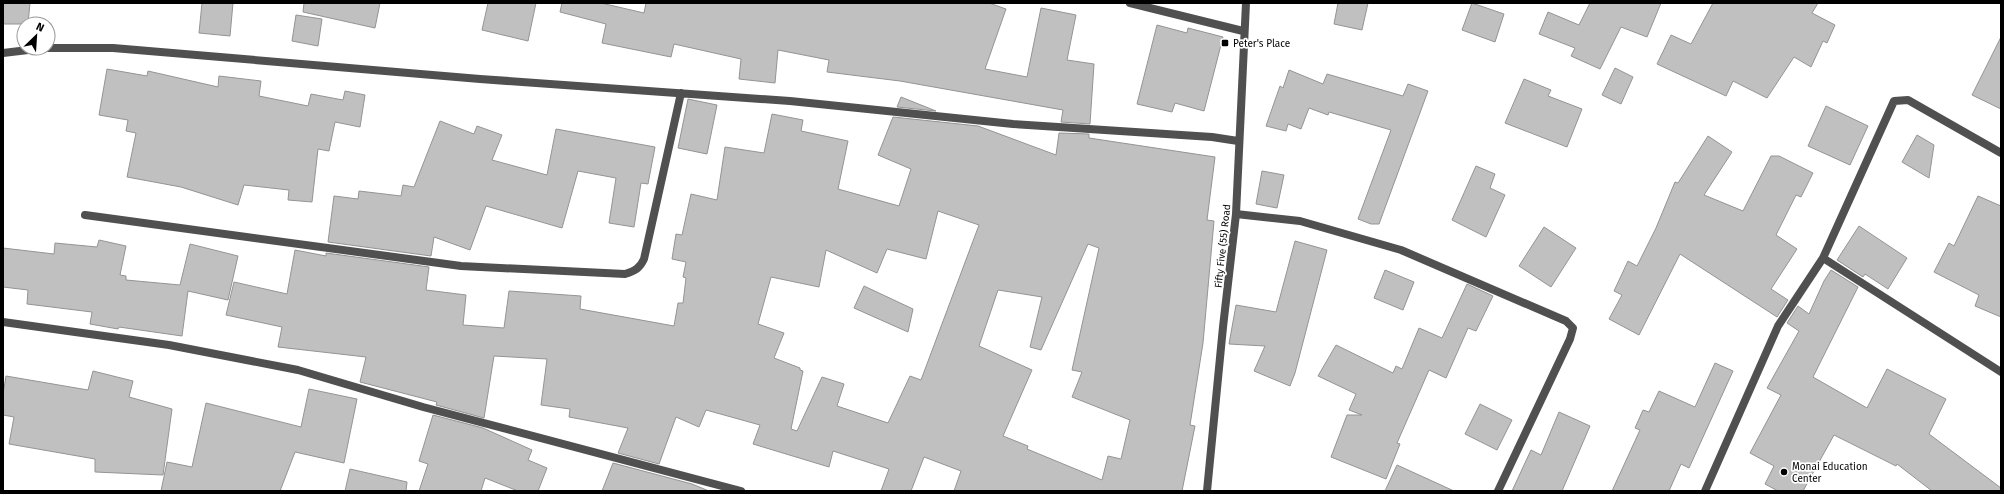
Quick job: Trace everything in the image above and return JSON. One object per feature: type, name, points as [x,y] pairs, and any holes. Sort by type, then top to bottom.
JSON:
[{"type":"street","points":[[1130,3],[1243,31]]},
{"type":"street","name":"Fifty Five (55) Road","points":[[1207,491],[1236,214],[1243,31],[1246,3]]},
{"type":"street","points":[[56,48],[113,48],[480,80],[790,101],[1013,124],[1212,137],[1238,141]]},
{"type":"street","points":[[3,53],[16,51]]},
{"type":"street","points":[[85,215],[460,266],[625,274],[634,272],[641,266],[644,259],[681,93]]},
{"type":"street","points":[[1705,491],[1778,326],[1823,258],[1894,101],[1908,100],[2001,153]]},
{"type":"street","points":[[1236,214],[1300,221],[1400,250],[1566,322],[1572,328],[1570,339],[1498,491]]},
{"type":"street","points":[[1823,258],[2001,372]]},
{"type":"street","points":[[3,322],[169,345],[298,370],[423,407],[741,491]]},
{"type":"building","points":[[3,3],[30,3],[29,16],[16,16],[16,24],[3,24]]},
{"type":"building","points":[[202,3],[233,3],[230,36],[199,33]]},
{"type":"building","points":[[304,3],[380,3],[375,28],[303,12]]},
{"type":"building","points":[[488,3],[536,3],[528,41],[482,30]]},
{"type":"building","points":[[562,3],[601,3],[644,13],[646,3],[989,3],[1006,9],[985,69],[1027,77],[1041,8],[1076,15],[1067,60],[1094,64],[1090,124],[1061,122],[1063,110],[900,81],[827,72],[829,60],[778,50],[775,83],[739,79],[741,59],[674,44],[671,57],[602,43],[606,24],[560,12]]},
{"type":"building","points":[[1338,3],[1368,3],[1362,30],[1334,24]]},
{"type":"building","points":[[1472,3],[1504,14],[1495,42],[1462,30]]},
{"type":"building","points":[[1590,3],[1661,3],[1647,37],[1621,27],[1600,69],[1571,56],[1575,48],[1539,34],[1548,12],[1579,25]]},
{"type":"building","points":[[1713,3],[1818,3],[1812,13],[1835,25],[1827,43],[1823,41],[1811,67],[1794,57],[1767,98],[1733,81],[1726,96],[1657,64],[1671,35],[1691,44]]},
{"type":"building","points":[[296,15],[322,19],[318,46],[292,41]]},
{"type":"building","points":[[1157,25],[1187,33],[1188,28],[1223,37],[1204,111],[1175,103],[1172,112],[1137,104]]},
{"type":"building","points":[[2001,37],[2001,109],[1972,95]]},
{"type":"building","points":[[1615,68],[1633,77],[1621,104],[1602,95]]},
{"type":"building","points":[[107,69],[147,76],[148,71],[218,87],[219,76],[261,81],[259,96],[308,106],[311,94],[343,100],[345,91],[365,95],[360,127],[335,122],[329,151],[318,149],[312,202],[288,200],[289,190],[244,185],[238,205],[181,187],[127,177],[136,133],[126,131],[128,120],[99,115]]},
{"type":"building","points":[[1289,70],[1323,84],[1327,74],[1403,96],[1408,84],[1428,91],[1379,224],[1371,224],[1358,219],[1391,130],[1329,112],[1328,115],[1309,108],[1301,129],[1288,124],[1286,131],[1266,126],[1280,86],[1283,88]]},
{"type":"building","points":[[1524,79],[1551,90],[1548,96],[1582,109],[1567,147],[1505,123]]},
{"type":"building","points":[[901,97],[936,111],[897,107]]},
{"type":"building","points":[[688,99],[717,105],[707,154],[678,148]]},
{"type":"building","points":[[1826,106],[1868,126],[1850,165],[1808,146]]},
{"type":"building","points":[[772,114],[803,120],[801,131],[848,141],[838,189],[899,206],[911,169],[878,155],[893,117],[978,126],[1056,155],[1059,133],[1089,134],[1089,138],[1215,157],[1207,220],[1214,221],[1203,343],[1190,425],[1195,426],[1182,491],[954,491],[961,471],[924,457],[911,491],[881,491],[889,469],[833,451],[829,467],[753,444],[760,425],[706,410],[699,427],[676,417],[659,464],[618,453],[628,428],[569,417],[570,409],[541,405],[547,359],[494,356],[484,418],[436,405],[437,402],[360,382],[366,357],[278,347],[282,327],[226,315],[234,282],[287,294],[295,250],[326,256],[326,253],[429,267],[426,290],[466,295],[463,325],[504,328],[509,291],[581,296],[580,309],[674,326],[678,303],[683,303],[686,278],[683,277],[686,262],[672,259],[676,234],[682,235],[691,194],[717,200],[725,147],[764,153]],"holes":[[[938,211],[979,225],[921,380],[910,376],[888,423],[837,406],[844,384],[822,377],[797,431],[791,429],[803,371],[800,370],[800,368],[774,358],[784,333],[758,324],[771,277],[819,287],[826,250],[877,273],[887,249],[926,259]],[[1088,244],[1099,248],[1072,370],[1082,372],[1072,397],[1130,420],[1121,459],[1108,456],[1102,480],[1027,449],[1028,446],[1003,436],[1032,370],[979,346],[998,290],[1042,297],[1030,347],[1041,350]]]},
{"type":"building","points":[[440,121],[474,134],[477,126],[502,135],[492,160],[547,175],[556,129],[655,147],[648,184],[641,183],[634,227],[609,223],[616,178],[578,171],[562,228],[486,206],[470,250],[434,237],[431,256],[328,242],[334,196],[358,199],[359,191],[401,196],[403,185],[414,187]]},
{"type":"building","points":[[1917,135],[1934,145],[1929,178],[1902,162]]},
{"type":"building","points":[[1708,136],[1732,152],[1704,195],[1743,211],[1771,156],[1779,156],[1813,173],[1801,197],[1796,195],[1776,235],[1797,249],[1771,289],[1788,300],[1777,317],[1680,254],[1639,335],[1609,319],[1622,295],[1614,291],[1628,261],[1637,266],[1656,228],[1675,182],[1678,183]]},
{"type":"building","points":[[1476,166],[1495,174],[1490,188],[1505,195],[1486,237],[1452,220]]},
{"type":"building","points":[[1262,171],[1284,175],[1277,208],[1256,204]]},
{"type":"building","points":[[1978,196],[2001,206],[2001,317],[1975,306],[1979,295],[1934,272],[1949,243],[1954,246]]},
{"type":"building","points":[[1859,226],[1907,258],[1888,289],[1865,274],[1863,277],[1837,260]]},
{"type":"building","points":[[1544,227],[1576,248],[1551,287],[1519,266]]},
{"type":"building","points":[[99,240],[126,246],[120,275],[126,276],[126,280],[180,285],[190,244],[238,256],[228,300],[188,291],[182,336],[119,327],[118,329],[90,324],[92,312],[27,304],[28,290],[3,287],[3,248],[54,254],[55,243],[97,247]]},
{"type":"building","points":[[1295,241],[1327,250],[1295,373],[1290,386],[1254,371],[1265,346],[1229,344],[1236,305],[1276,312]]},
{"type":"building","points":[[1385,270],[1414,282],[1403,310],[1374,298]]},
{"type":"building","points":[[1831,270],[1858,287],[1813,377],[1867,408],[1887,369],[1946,399],[1929,434],[2001,488],[2001,491],[1932,491],[1897,464],[1896,466],[1834,435],[1803,491],[1778,491],[1765,484],[1774,466],[1750,453],[1781,395],[1767,388],[1799,331],[1787,323],[1798,306],[1809,314],[1824,281]]},
{"type":"building","points":[[1467,284],[1493,296],[1476,331],[1468,328],[1446,378],[1429,370],[1397,443],[1400,444],[1386,479],[1331,457],[1347,415],[1362,415],[1349,410],[1356,394],[1318,376],[1336,345],[1393,373],[1396,366],[1402,369],[1419,328],[1442,338]]},
{"type":"building","points":[[864,286],[913,309],[908,332],[854,308]]},
{"type":"building","points":[[1715,363],[1733,371],[1689,468],[1681,464],[1669,491],[1612,491],[1640,430],[1635,428],[1643,410],[1649,412],[1659,391],[1695,407]]},
{"type":"building","points":[[93,371],[133,381],[129,397],[172,409],[163,475],[95,472],[95,459],[9,444],[14,417],[3,415],[3,394],[6,376],[88,390]]},
{"type":"building","points":[[309,389],[357,399],[344,463],[295,452],[280,491],[161,491],[167,462],[192,467],[206,403],[301,427]]},
{"type":"building","points":[[1480,404],[1512,420],[1497,450],[1465,434]]},
{"type":"building","points":[[1559,412],[1590,426],[1562,491],[1512,491],[1531,450],[1541,455]]},
{"type":"building","points":[[433,415],[483,428],[532,450],[528,460],[547,468],[538,491],[518,491],[485,478],[481,491],[419,491],[428,464],[419,461]]},
{"type":"building","points":[[613,463],[692,484],[709,491],[602,491]]},
{"type":"building","points":[[1397,465],[1454,491],[1385,491]]},
{"type":"building","points":[[350,469],[407,482],[406,491],[345,491]]},
{"type":"place","name":"Peter's Place","points":[[1225,43]]},
{"type":"place","name":"Monai Education Center","points":[[1784,472]]}]
